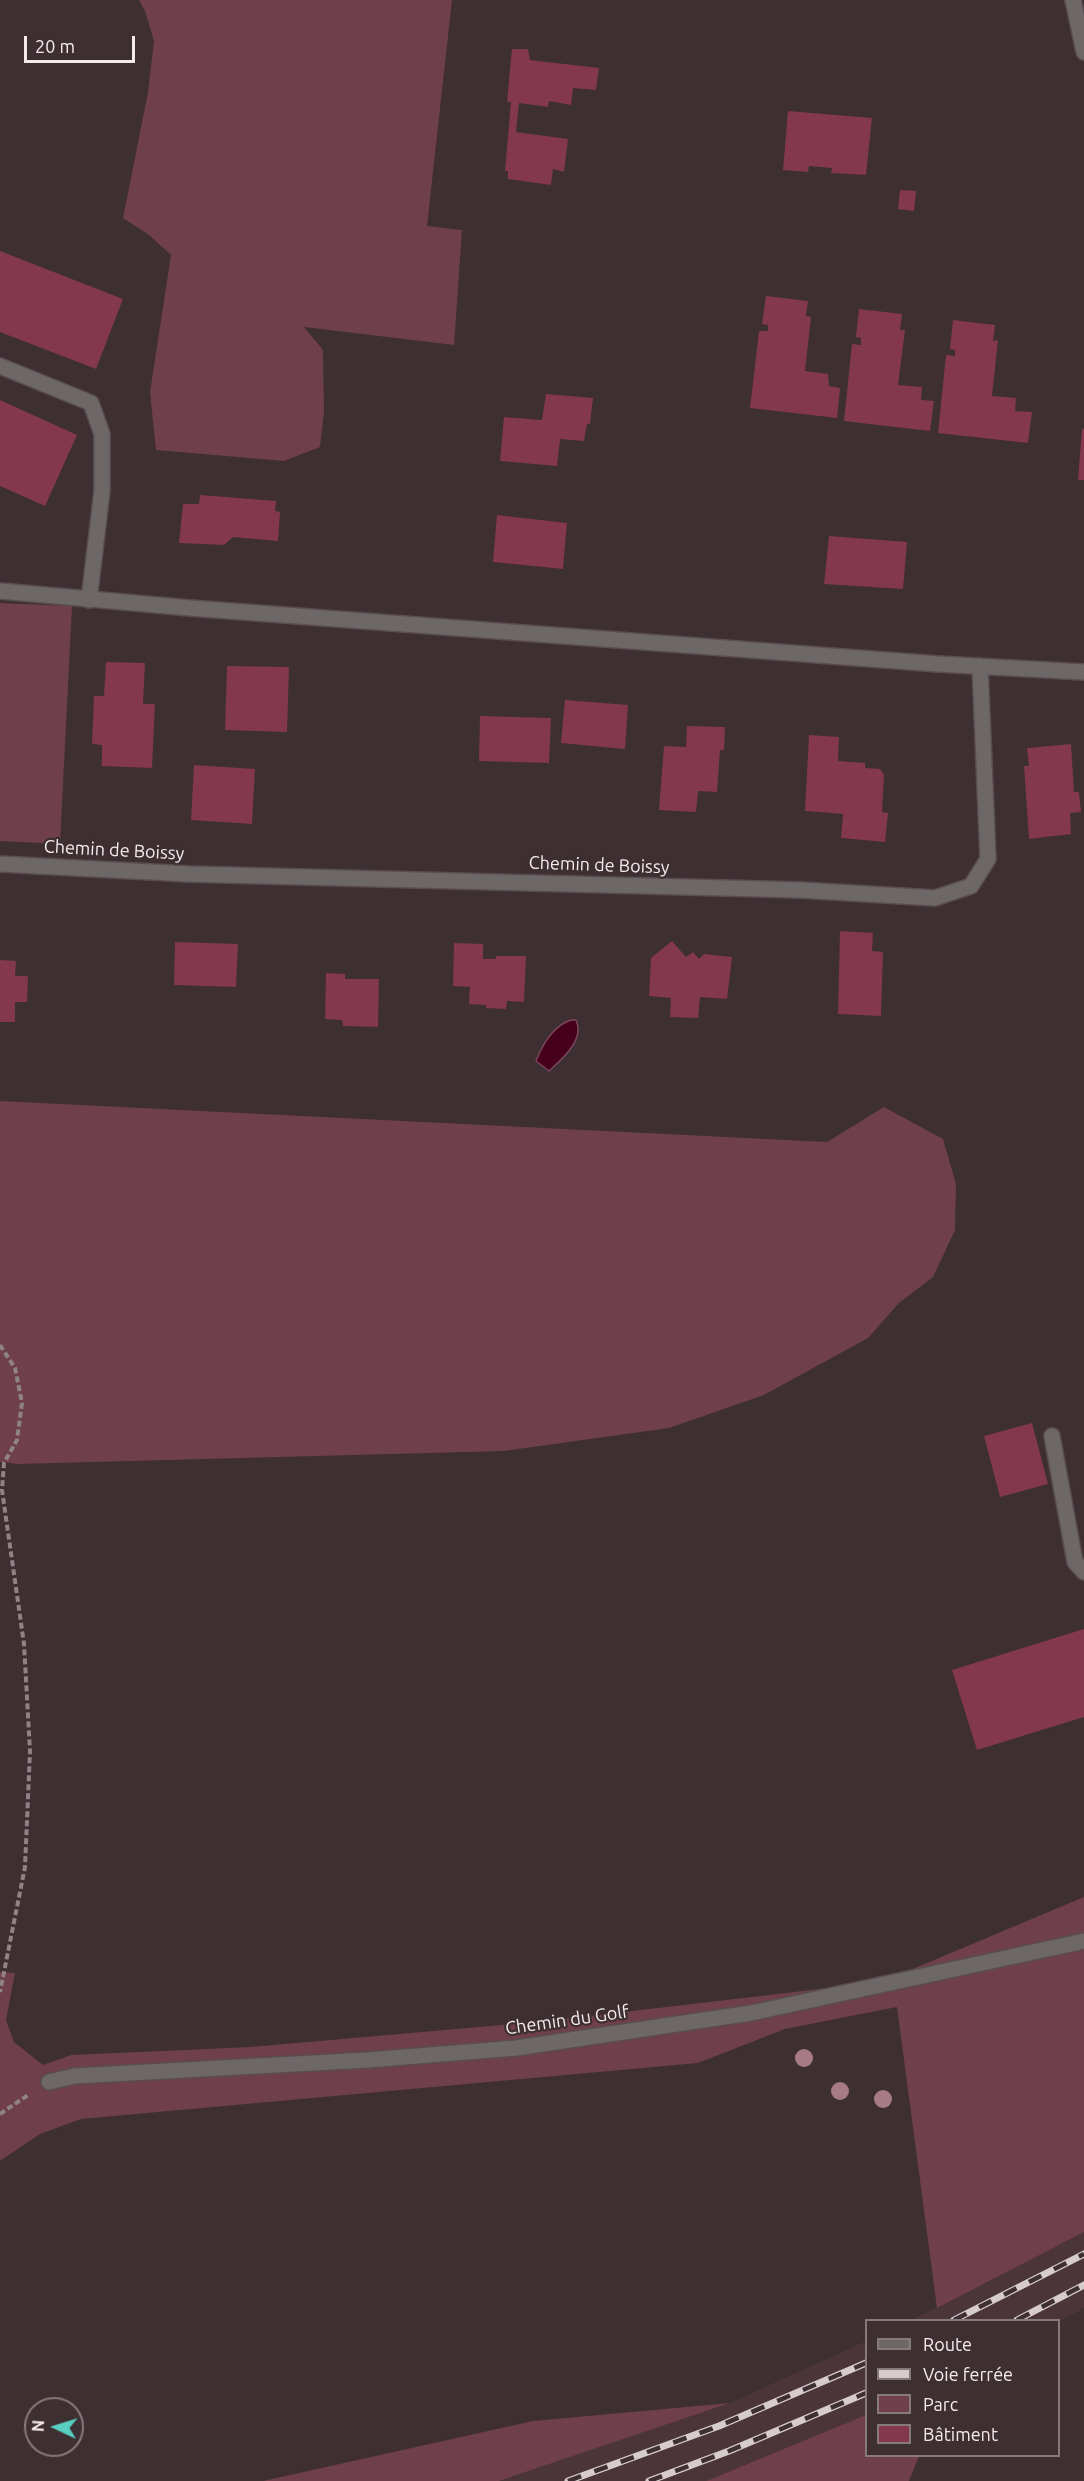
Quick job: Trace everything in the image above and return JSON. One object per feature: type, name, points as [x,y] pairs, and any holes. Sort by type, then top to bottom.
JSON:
[{"type":"street","points":[[1072,0],[1084,52]]},
{"type":"street","points":[[0,366],[91,403],[102,434],[102,491],[89,600]]},
{"type":"street","points":[[0,591],[89,600],[1084,672]]},
{"type":"street","name":"Chemin de Boissy","points":[[0,864],[189,874],[800,890],[934,898],[971,886],[988,859],[980,666]]},
{"type":"street","points":[[1052,1436],[1075,1562],[1084,1572]]},
{"type":"street","name":"Chemin du Golf","points":[[49,2082],[74,2076],[344,2061],[516,2048],[751,2013],[1084,1941]]},
{"type":"path","points":[[0,1345],[15,1368],[22,1403],[18,1440],[4,1462],[2,1490],[24,1644],[30,1752],[25,1867],[0,1992]]},
{"type":"shaded area","points":[[571,1020],[576,1020],[578,1027],[575,1042],[566,1055],[549,1071],[536,1061],[539,1054],[554,1031]]},
{"type":"shaded area","points":[[1084,2232],[1084,2308],[1060,2321],[1060,2319],[913,2319]]},
{"type":"shaded area","points":[[865,2341],[865,2415],[706,2481],[499,2481],[730,2403]]},
{"type":"green space","points":[[139,0],[452,0],[427,226],[462,230],[454,345],[304,327],[323,350],[324,412],[320,447],[284,461],[156,450],[150,392],[171,255],[149,235],[123,218],[148,92],[154,41],[145,11]]},
{"type":"green space","points":[[0,603],[72,606],[60,844],[0,841]]},
{"type":"green space","points":[[0,1101],[827,1142],[884,1107],[943,1139],[956,1184],[955,1230],[933,1277],[899,1303],[868,1338],[764,1395],[669,1428],[504,1451],[18,1464],[0,1462]]},
{"type":"green space","points":[[1084,1897],[1084,2232],[937,2308],[897,2007],[785,2029],[698,2063],[81,2119],[40,2134],[0,2161],[0,1972],[15,1973],[6,2020],[14,2042],[43,2065],[71,2055],[251,2047],[547,2021],[837,1987],[896,1976]]},
{"type":"green space","points":[[730,2403],[499,2481],[263,2481],[533,2421]]},
{"type":"green space","points":[[865,2415],[865,2457],[919,2457],[909,2481],[706,2481]]},
{"type":"building","points":[[512,49],[528,49],[530,60],[599,68],[596,90],[573,88],[571,105],[549,101],[548,107],[519,103],[516,132],[568,139],[564,172],[553,169],[551,185],[508,179],[508,171],[505,171],[511,102],[507,102]]},
{"type":"building","points":[[788,111],[872,118],[866,175],[831,173],[832,168],[809,166],[808,172],[783,170]]},
{"type":"building","points":[[900,190],[916,191],[914,211],[898,209]]},
{"type":"building","points":[[0,251],[123,299],[96,369],[0,332]]},
{"type":"building","points":[[766,296],[808,301],[806,316],[811,317],[805,371],[828,374],[829,386],[840,388],[837,418],[750,408],[759,331],[768,331],[768,325],[762,324]]},
{"type":"building","points":[[859,309],[902,314],[900,330],[905,330],[898,385],[922,387],[921,400],[934,401],[930,431],[844,421],[852,344],[861,345],[861,338],[856,337]]},
{"type":"building","points":[[953,320],[995,325],[993,341],[998,340],[992,396],[1016,398],[1015,411],[1032,412],[1028,443],[938,433],[946,355],[955,356],[955,350],[950,349]]},
{"type":"building","points":[[546,394],[593,398],[590,424],[587,424],[584,441],[560,439],[557,466],[500,461],[504,417],[542,420]]},
{"type":"building","points":[[0,400],[77,435],[45,506],[0,486]]},
{"type":"building","points":[[1082,429],[1084,429],[1084,480],[1078,480]]},
{"type":"building","points":[[200,495],[276,501],[275,511],[280,512],[278,541],[233,537],[224,545],[179,543],[183,504],[199,504]]},
{"type":"building","points":[[497,515],[567,523],[563,569],[493,562]]},
{"type":"building","points":[[829,536],[907,542],[903,589],[824,584]]},
{"type":"building","points":[[106,662],[145,663],[143,704],[155,704],[152,768],[102,766],[102,745],[92,744],[94,696],[104,696]]},
{"type":"building","points":[[227,666],[289,667],[287,732],[225,730]]},
{"type":"building","points":[[565,700],[628,705],[625,749],[561,743]]},
{"type":"building","points":[[480,716],[551,718],[549,763],[479,761]]},
{"type":"building","points":[[687,726],[725,727],[724,750],[720,750],[717,792],[698,791],[696,812],[659,810],[664,746],[686,747]]},
{"type":"building","points":[[809,735],[839,737],[838,761],[865,763],[865,768],[880,769],[884,775],[882,812],[888,813],[885,842],[841,838],[843,814],[805,811]]},
{"type":"building","points":[[1071,744],[1074,792],[1079,792],[1081,812],[1070,813],[1071,834],[1029,839],[1024,766],[1029,766],[1027,748]]},
{"type":"building","points":[[194,765],[255,769],[252,824],[191,820]]},
{"type":"building","points":[[840,931],[873,933],[872,951],[883,952],[881,1016],[838,1014]]},
{"type":"building","points":[[672,941],[686,957],[693,952],[699,959],[704,954],[732,957],[727,999],[700,997],[698,1018],[670,1017],[671,998],[649,996],[651,958]]},
{"type":"building","points":[[175,942],[238,944],[236,987],[174,985]]},
{"type":"building","points":[[454,943],[483,944],[483,959],[496,959],[496,956],[526,956],[524,1002],[507,1001],[506,1009],[469,1004],[470,987],[453,986]]},
{"type":"building","points":[[0,960],[16,961],[15,976],[28,976],[27,1002],[15,1002],[15,1022],[0,1022]]},
{"type":"building","points":[[326,973],[345,974],[345,979],[379,979],[378,1027],[343,1026],[342,1020],[325,1019]]},
{"type":"building","points":[[1032,1423],[1048,1484],[1000,1497],[984,1436]]},
{"type":"building","points":[[1084,1629],[1084,1717],[977,1750],[952,1670]]},
{"type":"railway","points":[[956,2319],[1084,2254]]},
{"type":"railway","points":[[1019,2319],[1084,2285]]},
{"type":"railway","points":[[568,2481],[719,2426],[865,2363]]},
{"type":"railway","points":[[649,2481],[729,2451],[865,2393]]}]
